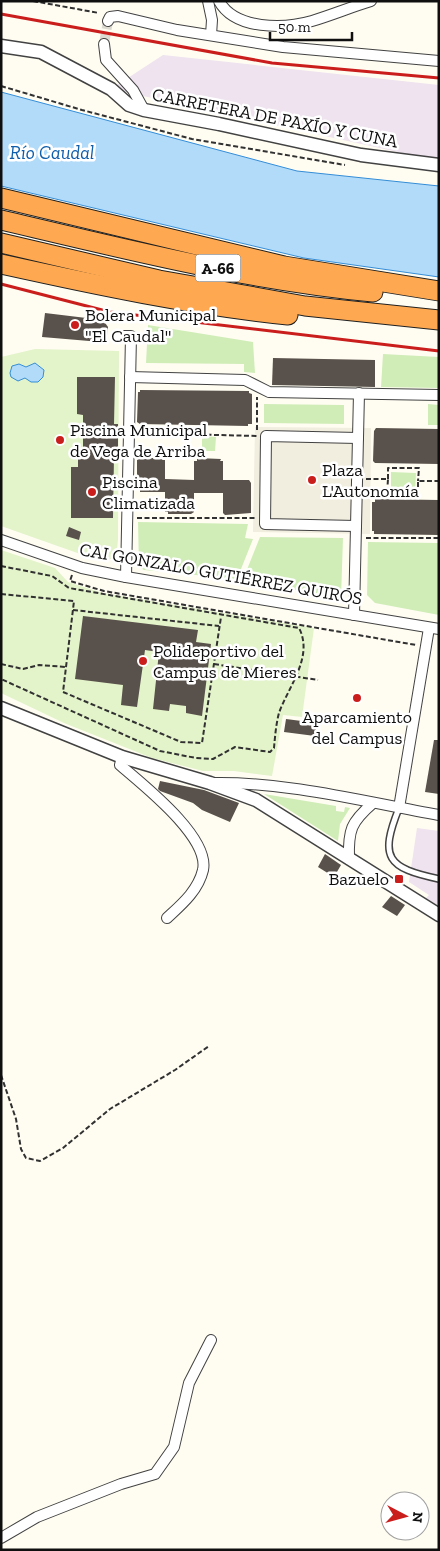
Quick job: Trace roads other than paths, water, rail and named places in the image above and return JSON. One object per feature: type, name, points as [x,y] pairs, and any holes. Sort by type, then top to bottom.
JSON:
[{"type":"highway","points":[[1,198],[284,266],[439,291]]},
{"type":"highway","name":"A-66","points":[[1,220],[140,253],[316,287],[439,298]]},
{"type":"highway","name":"A-66","points":[[1,243],[159,280],[305,306],[439,320]]},
{"type":"highway","points":[[1,264],[84,284],[252,311],[410,327],[439,326]]},
{"type":"street","points":[[208,1],[212,20],[211,36]]},
{"type":"street","points":[[219,1],[229,13],[262,25],[312,21],[371,1]]},
{"type":"street","points":[[109,19],[118,16],[133,18],[211,36],[318,51],[439,61]]},
{"type":"street","points":[[104,44],[106,60],[133,90],[144,110]]},
{"type":"street","name":"CARRETERA DE PAXÍO Y CUNA","points":[[1,46],[40,52],[111,90],[129,105],[144,110],[219,124],[361,155],[439,165]]},
{"type":"street","points":[[119,336],[130,336],[126,577]]},
{"type":"street","points":[[130,377],[245,380],[269,392],[439,395]]},
{"type":"street","points":[[354,615],[359,393]]},
{"type":"street","points":[[356,526],[265,524],[266,436],[358,438]]},
{"type":"street","name":"CAI GONZALO GUTIÉRREZ QUIRÓS","points":[[1,540],[75,565],[126,577],[434,629]]},
{"type":"street","points":[[399,808],[426,646],[434,629]]},
{"type":"street","points":[[1,703],[22,716]]},
{"type":"street","points":[[1,708],[122,757],[210,783],[256,800],[439,915]]},
{"type":"street","points":[[122,757],[120,766],[169,808],[198,844],[203,869],[188,900],[167,918]]},
{"type":"street","points":[[210,783],[241,783],[280,787],[439,815]]},
{"type":"street","points":[[350,859],[348,836],[356,818],[373,804]]},
{"type":"street","points":[[1,1538],[37,1517],[121,1484],[155,1474],[174,1447],[189,1383],[211,1340]]},
{"type":"lane","points":[[399,808],[387,842],[395,863],[405,870],[439,879]]},
{"type":"water","name":"Río Caudal","points":[[1,92],[297,171],[439,186],[439,277],[304,258],[1,186]]},
{"type":"water","points":[[35,363],[44,370],[43,377],[38,382],[31,382],[25,378],[18,381],[11,377],[12,366],[19,364],[26,367]]},
{"type":"tunnel","points":[[104,44],[108,21]]},
{"type":"railway","points":[[1,14],[272,63],[439,78]]},
{"type":"railway","points":[[1,284],[110,312],[439,351]]},
{"type":"place","name":"Bolera Municipal \"El Caudal\"","points":[[75,325]]},
{"type":"place","name":"Piscina Municipal de Vega de Arriba","points":[[60,440]]},
{"type":"place","name":"Plaza L'Autonomía","points":[[312,480]]},
{"type":"place","name":"Piscina Climatizada","points":[[92,492]]},
{"type":"place","name":"Polideportivo del Campus de Mieres","points":[[143,661]]},
{"type":"place","name":"Aparcamiento del Campus","points":[[357,698]]},
{"type":"place","name":"Bazuelo","points":[[399,879]]}]
